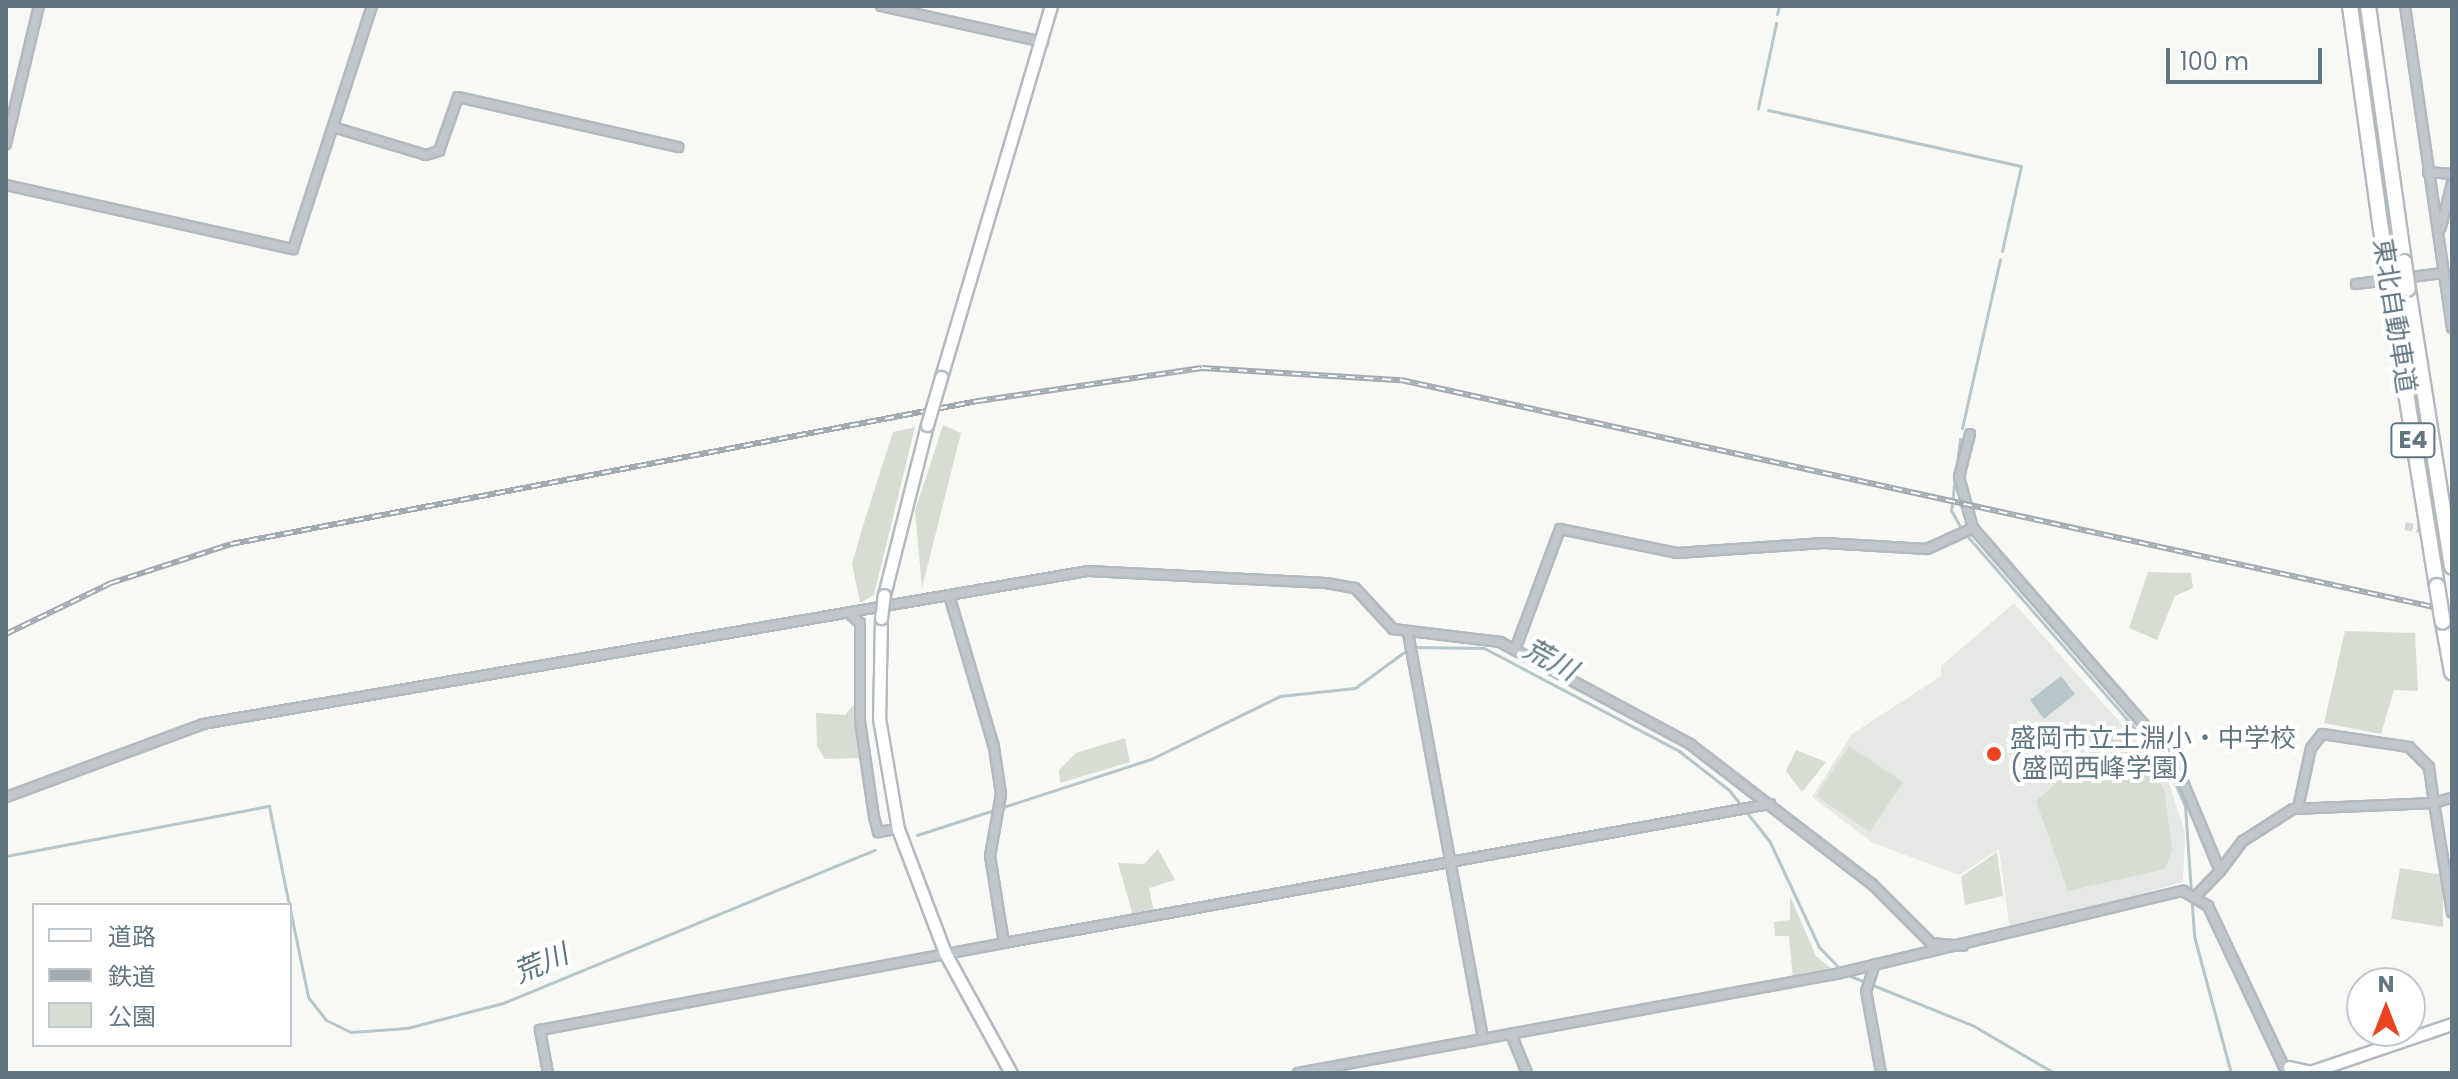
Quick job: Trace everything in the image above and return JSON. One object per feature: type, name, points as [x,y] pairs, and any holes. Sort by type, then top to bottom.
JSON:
[{"type":"highway","name":"東北自動車道","points":[[2350,6],[2390,293],[2452,672]]},
{"type":"highway","name":"東北自動車道","points":[[2368,6],[2451,561]]},
{"type":"street","points":[[6,144],[39,6]]},
{"type":"street","points":[[6,185],[293,249],[372,6]]},
{"type":"street","points":[[881,6],[1043,42]]},
{"type":"street","points":[[1011,1073],[945,953],[898,829],[879,718],[881,618],[884,595],[927,425],[1043,42],[1051,6]]},
{"type":"street","points":[[2405,6],[2452,328]]},
{"type":"street","points":[[333,127],[426,155],[439,151],[458,97],[678,147]]},
{"type":"street","points":[[2428,172],[2452,174]]},
{"type":"street","points":[[2440,231],[2452,183]]},
{"type":"street","points":[[2356,284],[2442,273]]},
{"type":"street","points":[[1970,434],[1959,477],[1972,529],[2164,745],[2220,871]]},
{"type":"street","points":[[1515,650],[1560,529],[1677,553],[1824,543],[1927,549],[1972,529]]},
{"type":"street","points":[[6,797],[203,724],[950,598],[1088,571],[1326,583],[1355,588],[1408,642],[1446,861],[1483,1038]]},
{"type":"street","points":[[950,598],[994,747],[1000,804],[990,856],[1004,943]]},
{"type":"street","points":[[851,615],[860,623],[860,721],[874,817],[878,832],[898,829]]},
{"type":"street","points":[[1408,642],[1500,642],[1690,744],[1772,804],[1872,884],[1931,943],[1963,946]]},
{"type":"street","points":[[2298,808],[2311,748],[2322,734],[2422,755],[2434,803],[2452,913]]},
{"type":"street","points":[[2197,894],[2243,841],[2298,808],[2434,803],[2451,798]]},
{"type":"street","points":[[548,1073],[540,1030],[1744,805],[1772,804]]},
{"type":"street","points":[[1298,1073],[1836,974],[2183,891],[2197,894]]},
{"type":"street","points":[[2197,894],[2288,1070],[2310,1072],[2452,1024]]},
{"type":"street","points":[[1875,964],[1868,981],[1881,1073]]},
{"type":"street","points":[[1511,1034],[1527,1073]]},
{"type":"shaded area","name":"盛岡市立土淵小・中学校 (盛岡西峰学園)","points":[[2014,603],[2166,774],[2185,833],[2183,882],[2010,931],[1999,849],[1959,875],[1873,843],[1812,797],[1852,734],[1941,676],[1941,666]]},
{"type":"shaded area","points":[[2061,676],[2075,694],[2044,719],[2030,700]]},
{"type":"green space","points":[[943,425],[961,433],[922,588],[915,511]]},
{"type":"green space","points":[[915,427],[874,595],[860,603],[852,564],[862,529],[893,432]]},
{"type":"green space","points":[[2148,572],[2191,573],[2193,588],[2175,596],[2157,640],[2129,628]]},
{"type":"green space","points":[[2345,631],[2415,633],[2418,691],[2394,690],[2381,734],[2324,723]]},
{"type":"green space","points":[[856,702],[860,758],[825,759],[817,746],[816,713],[845,715]]},
{"type":"green space","points":[[2109,735],[2120,735],[2164,788],[2172,850],[2165,869],[2068,891],[2036,801]]},
{"type":"green space","points":[[1125,738],[1130,762],[1060,783],[1059,770],[1076,753]]},
{"type":"green space","points":[[1849,746],[1903,782],[1870,832],[1816,796]]},
{"type":"green space","points":[[1796,750],[1826,762],[1802,792],[1786,771]]},
{"type":"green space","points":[[1158,849],[1175,880],[1149,888],[1154,912],[1133,916],[1118,863],[1144,864]]},
{"type":"green space","points":[[1997,852],[2003,896],[1965,905],[1961,877]]},
{"type":"green space","points":[[2400,868],[2443,875],[2443,927],[2391,919]]},
{"type":"green space","points":[[1790,896],[1816,956],[1834,971],[1793,979],[1789,936],[1775,936],[1774,922],[1790,920]]},
{"type":"waterway","points":[[1777,14],[1779,6]]},
{"type":"waterway","points":[[1758,108],[1776,23]]},
{"type":"waterway","points":[[1768,110],[2021,166],[2002,251]]},
{"type":"waterway","points":[[1962,428],[2000,259]]},
{"type":"waterway","points":[[1960,439],[1951,510],[1962,530],[2170,772],[2185,806],[2194,936],[2231,1073]]},
{"type":"waterway","name":"荒川","points":[[917,835],[1151,759],[1280,696],[1355,688],[1411,647],[1484,648],[1679,751],[1729,790],[1770,842],[1819,947],[1842,971]]},
{"type":"waterway","name":"荒川","points":[[6,856],[269,806],[289,903]]},
{"type":"waterway","name":"荒川","points":[[292,919],[308,997],[326,1020],[351,1032],[407,1028],[503,1003],[875,850]]},
{"type":"waterway","name":"荒川","points":[[1848,975],[1974,1026],[2054,1073]]},
{"type":"tunnel","points":[[2405,526],[2447,535]]},
{"type":"railway","points":[[6,634],[111,583],[231,544],[978,401],[1202,368],[1401,380],[2452,611]]},
{"type":"place","name":"盛岡市立土淵小・中学校 (盛岡西峰学園)","points":[[1994,754]]}]
